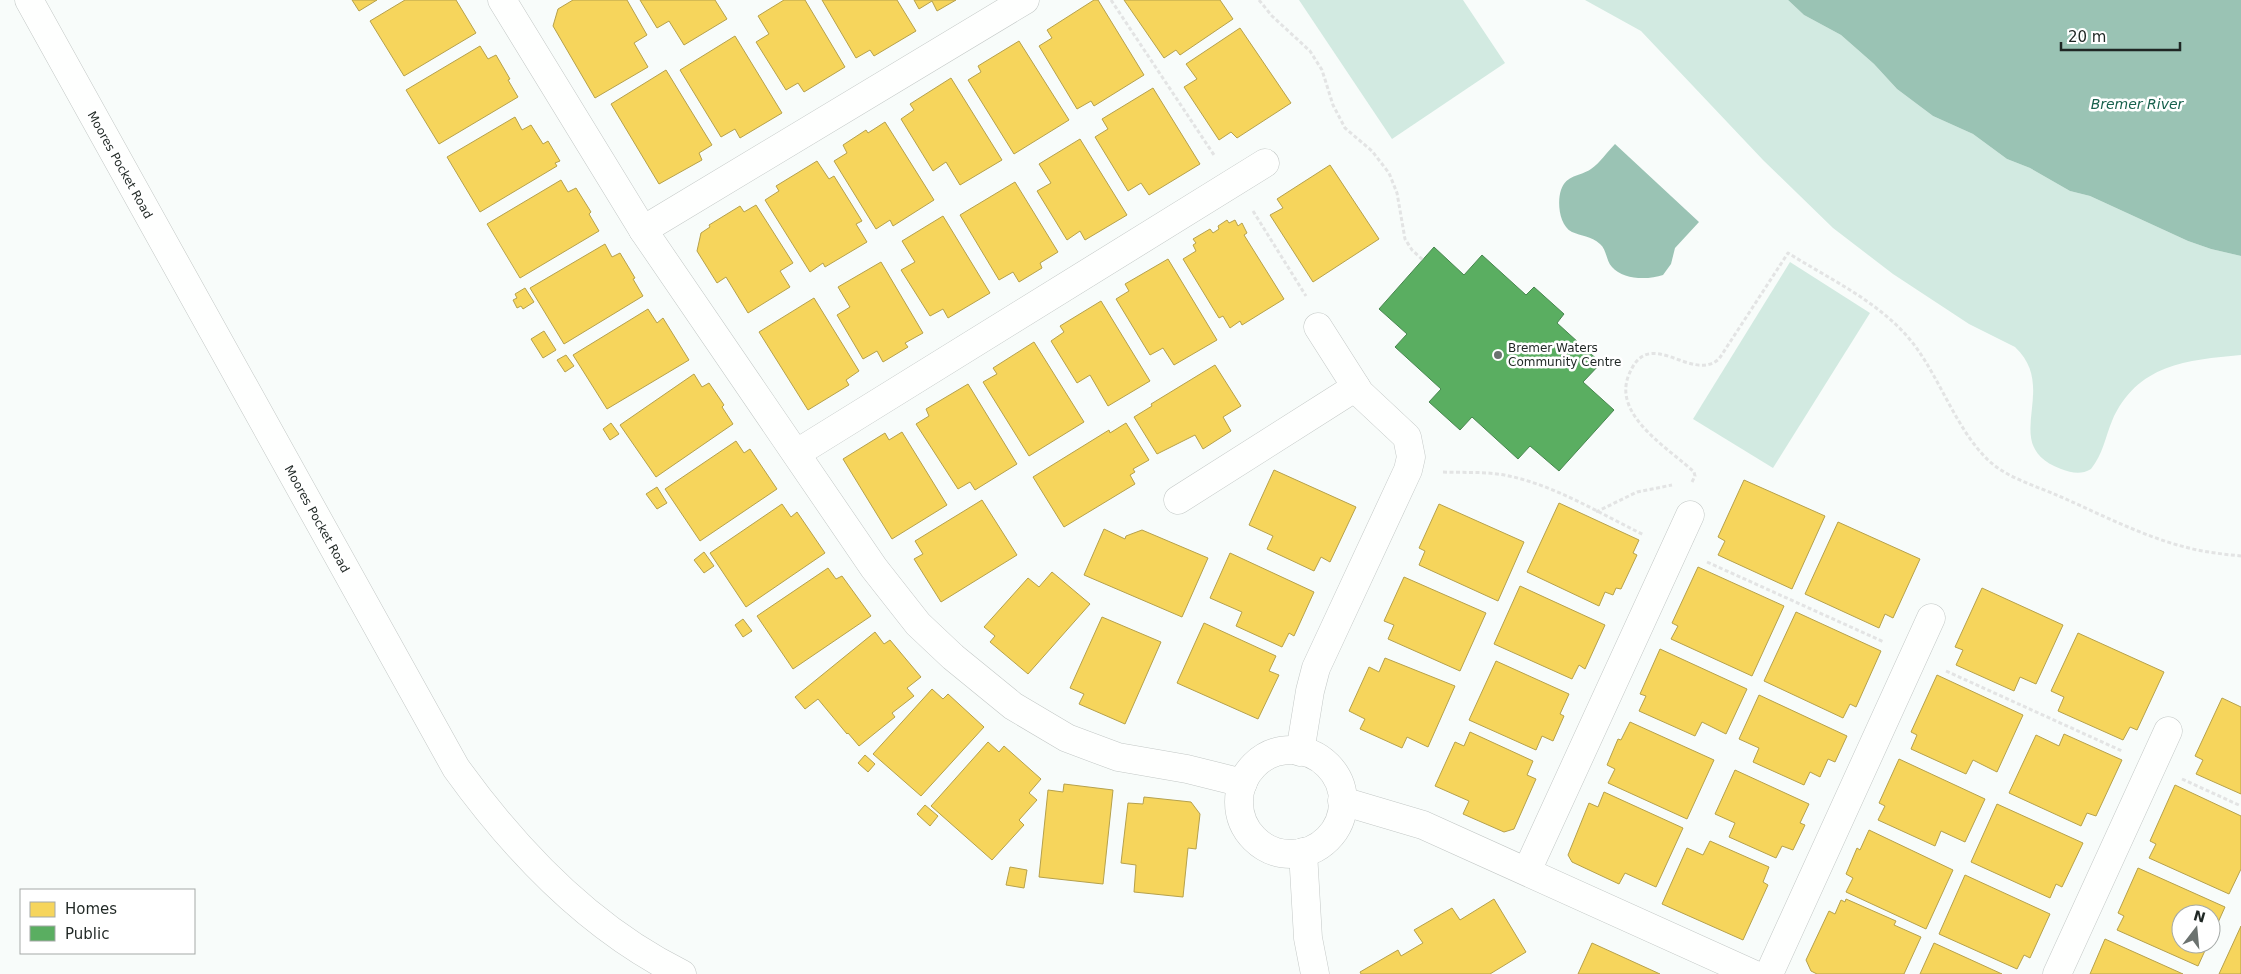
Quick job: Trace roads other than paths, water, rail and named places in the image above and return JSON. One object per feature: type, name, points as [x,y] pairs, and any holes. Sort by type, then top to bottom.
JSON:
[{"type":"street","name":"Moores Pocket Road","points":[[29,0],[456,768],[488,811],[537,865],[571,898],[632,945],[682,974]]},
{"type":"street","points":[[643,230],[1025,0]]},
{"type":"street","points":[[507,2],[643,230],[874,568],[918,624],[953,657],[1013,706],[1057,733],[1099,751],[1130,760],[1187,768],[1243,783]]},
{"type":"street","points":[[797,453],[1266,163]]},
{"type":"street","points":[[1300,752],[1310,691],[1316,668],[1409,465],[1410,449],[1407,437],[1356,388],[1318,328]]},
{"type":"street","points":[[1178,500],[1356,388]]},
{"type":"street","points":[[1527,871],[1690,515]]},
{"type":"street","points":[[1769,974],[1931,618]]},
{"type":"street","points":[[2057,974],[2168,731]]},
{"type":"street","points":[[1288,751],[1300,752],[1318,758],[1329,768],[1340,786],[1342,802],[1340,819],[1332,834],[1319,846],[1295,854],[1278,853],[1264,846],[1252,836],[1243,822],[1239,798],[1243,783],[1257,763],[1272,754],[1288,751]]},
{"type":"street","points":[[1342,802],[1423,825],[1752,974]]},
{"type":"street","points":[[1303,852],[1308,938],[1315,974]]},
{"type":"water","name":"Bremer River","points":[[1788,0],[2241,0],[2241,256],[2188,241],[2090,196],[2070,191],[2030,168],[2007,159],[1973,134],[1933,116],[1897,89],[1874,64],[1841,35],[1804,15]]},
{"type":"water","points":[[1615,144],[1699,222],[1675,248],[1671,264],[1663,275],[1650,278],[1636,278],[1622,274],[1610,265],[1604,249],[1597,241],[1572,232],[1562,219],[1559,201],[1564,185],[1570,178],[1587,172],[1594,167]]},
{"type":"place","name":"Bremer Waters Community Centre","points":[[1498,355]]}]
